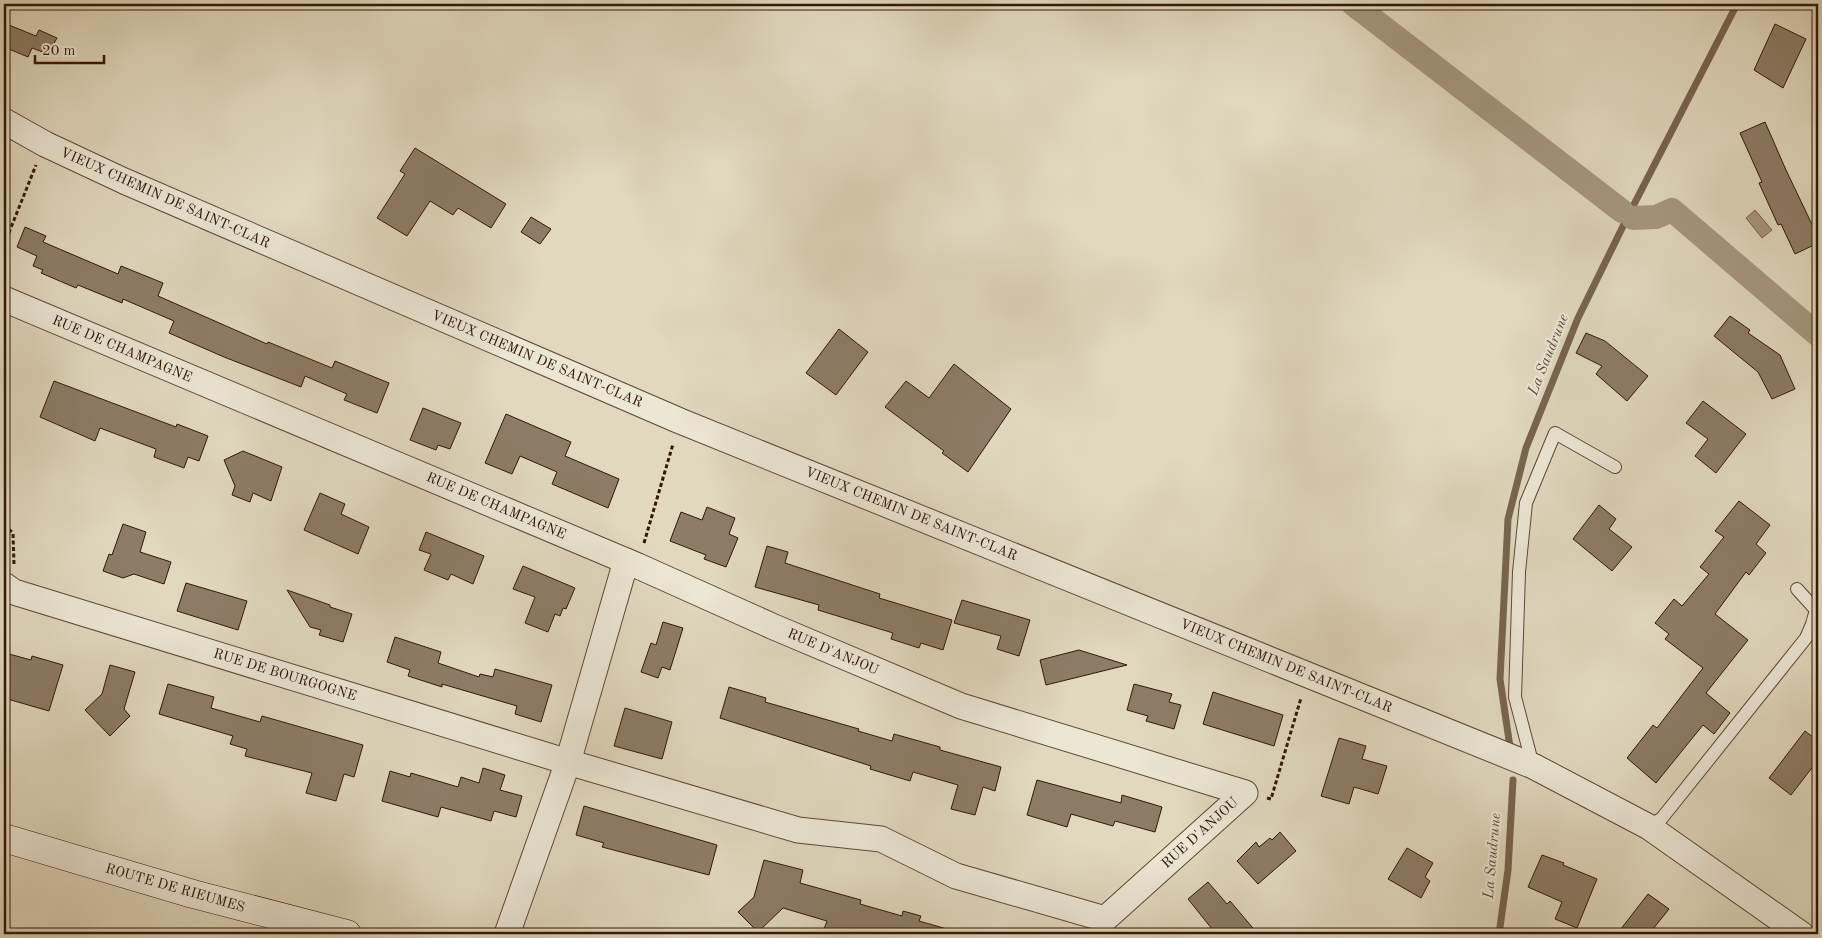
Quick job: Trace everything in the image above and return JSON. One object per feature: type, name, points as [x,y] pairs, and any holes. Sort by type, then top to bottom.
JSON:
[{"type":"main road","name":"ROUTE DE RIEUMES","points":[[4,838],[194,894],[347,934]]},
{"type":"street","name":"VIEUX CHEMIN DE SAINT-CLAR","points":[[4,121],[45,144],[133,185],[680,421],[1532,766],[1649,827],[1801,934]]},
{"type":"street","name":"RUE DE CHAMPAGNE","points":[[4,299],[632,563]]},
{"type":"street","points":[[507,934],[568,762],[632,563]]},
{"type":"street","name":"RUE D'ANJOU","points":[[632,563],[774,627],[961,706],[1245,794]]},
{"type":"street","name":"RUE DE BOURGOGNE","points":[[9,588],[568,762]]},
{"type":"street","name":"RUE D'ANJOU","points":[[568,762],[798,830],[881,839],[956,876],[1105,919],[1245,794]]},
{"type":"lane","points":[[1532,766],[1515,696],[1519,572],[1526,502],[1555,433],[1615,466]]},
{"type":"lane","points":[[1649,827],[1662,818],[1806,638],[1816,610],[1797,590]]},
{"type":"path","points":[[4,245],[45,144]]},
{"type":"path","points":[[632,563],[680,421]]},
{"type":"path","points":[[4,524],[13,532],[9,588]]},
{"type":"path","points":[[1245,794],[1271,799],[1308,675]]},
{"type":"shaded area","points":[[1755,210],[1772,230],[1762,238],[1746,218]]},
{"type":"building","points":[[4,23],[36,36],[39,30],[57,38],[48,54],[32,48],[28,57],[4,47]]},
{"type":"building","points":[[1775,24],[1806,39],[1783,88],[1754,70]]},
{"type":"building","points":[[1765,122],[1818,237],[1818,243],[1795,254],[1781,224],[1778,225],[1759,183],[1762,182],[1740,133]]},
{"type":"building","points":[[415,148],[506,204],[491,228],[458,208],[453,215],[430,201],[407,236],[377,218],[405,174],[400,171]]},
{"type":"building","points":[[531,217],[551,229],[540,244],[521,232]]},
{"type":"building","points":[[25,227],[46,236],[43,242],[118,274],[121,266],[163,283],[158,296],[267,344],[268,342],[332,368],[335,361],[389,383],[377,413],[344,400],[347,394],[305,376],[301,387],[169,333],[174,321],[123,299],[122,303],[78,285],[76,288],[41,273],[43,270],[33,266],[37,256],[17,247]]},
{"type":"building","points":[[1730,316],[1750,330],[1748,333],[1780,355],[1795,389],[1772,399],[1758,372],[1714,336]]},
{"type":"building","points":[[839,329],[868,352],[836,395],[806,373]]},
{"type":"building","points":[[1586,333],[1605,341],[1648,376],[1627,401],[1596,374],[1602,366],[1576,353]]},
{"type":"building","points":[[954,364],[1011,409],[968,472],[942,453],[944,451],[885,407],[906,381],[929,398]]},
{"type":"building","points":[[54,381],[176,427],[177,424],[208,436],[199,461],[188,457],[184,468],[154,457],[156,449],[100,428],[95,441],[40,417]]},
{"type":"building","points":[[1703,401],[1746,434],[1716,473],[1695,456],[1708,439],[1686,423]]},
{"type":"building","points":[[423,408],[461,423],[450,449],[438,445],[436,450],[410,440]]},
{"type":"building","points":[[506,414],[571,442],[565,456],[619,479],[608,508],[552,484],[557,472],[520,456],[512,474],[485,463]]},
{"type":"building","points":[[243,451],[282,467],[271,501],[253,493],[250,502],[232,495],[235,486],[224,460]]},
{"type":"building","points":[[320,493],[345,504],[341,514],[369,527],[358,554],[304,530]]},
{"type":"building","points":[[1739,501],[1770,525],[1756,544],[1766,553],[1749,575],[1746,572],[1715,614],[1748,640],[1706,693],[1730,713],[1714,734],[1703,725],[1656,783],[1627,758],[1653,725],[1657,728],[1703,668],[1665,639],[1669,634],[1655,623],[1674,599],[1682,606],[1709,574],[1700,567],[1724,537],[1715,531]]},
{"type":"building","points":[[1599,505],[1616,519],[1609,529],[1632,547],[1612,571],[1573,539]]},
{"type":"building","points":[[707,507],[735,518],[729,534],[738,538],[726,567],[704,559],[706,555],[670,541],[681,512],[702,520]]},
{"type":"building","points":[[123,524],[146,532],[140,552],[171,562],[164,584],[134,574],[123,578],[103,571],[109,554],[112,555]]},
{"type":"building","points":[[426,532],[484,556],[473,584],[451,574],[448,580],[424,570],[431,554],[419,550]]},
{"type":"building","points":[[767,546],[788,552],[785,563],[880,594],[879,598],[952,620],[943,650],[921,643],[919,648],[891,639],[893,633],[818,610],[819,605],[755,587]]},
{"type":"building","points":[[523,566],[575,588],[566,609],[563,608],[560,616],[555,614],[548,632],[525,623],[535,597],[513,589]]},
{"type":"building","points":[[186,583],[247,601],[238,630],[177,611]]},
{"type":"building","points":[[287,590],[352,614],[343,642],[319,635],[321,630],[310,627]]},
{"type":"building","points":[[962,600],[1030,620],[1019,656],[997,649],[1001,636],[954,623]]},
{"type":"building","points":[[663,622],[683,628],[670,670],[662,667],[658,678],[641,672],[651,643],[656,645]]},
{"type":"building","points":[[395,637],[441,652],[438,663],[479,677],[480,674],[493,677],[495,669],[552,685],[541,722],[515,714],[517,706],[442,684],[442,687],[408,676],[410,670],[387,662]]},
{"type":"building","points":[[1079,650],[1127,665],[1046,685],[1040,660]]},
{"type":"building","points":[[9,654],[31,660],[32,656],[63,665],[49,711],[4,698],[4,671]]},
{"type":"building","points":[[110,665],[135,672],[124,709],[130,716],[110,736],[85,710],[102,694]]},
{"type":"building","points":[[168,684],[214,697],[211,708],[260,722],[262,716],[363,745],[354,777],[344,774],[336,801],[306,793],[312,773],[245,756],[247,749],[230,744],[233,736],[159,714]]},
{"type":"building","points":[[1134,684],[1172,694],[1169,702],[1181,705],[1174,729],[1146,721],[1148,716],[1127,710]]},
{"type":"building","points":[[729,687],[766,698],[765,702],[859,729],[858,731],[892,741],[894,734],[940,747],[940,750],[1001,767],[995,791],[983,787],[975,815],[951,809],[958,785],[913,772],[910,781],[870,769],[871,766],[720,718]]},
{"type":"building","points":[[1213,692],[1283,715],[1274,746],[1203,724]]},
{"type":"building","points":[[625,708],[672,722],[662,759],[614,746]]},
{"type":"building","points":[[1805,731],[1818,741],[1818,760],[1791,795],[1769,778]]},
{"type":"building","points":[[1339,738],[1366,746],[1362,759],[1387,766],[1378,794],[1354,787],[1349,804],[1321,796]]},
{"type":"building","points":[[483,768],[505,775],[500,790],[522,796],[516,817],[494,811],[491,821],[441,807],[438,817],[382,801],[390,771],[410,777],[411,773],[458,787],[461,777],[479,783]]},
{"type":"building","points":[[1037,780],[1121,803],[1122,795],[1162,807],[1155,832],[1115,821],[1113,826],[1071,814],[1067,827],[1027,815]]},
{"type":"building","points":[[584,806],[717,845],[709,875],[602,847],[604,843],[576,835]]},
{"type":"building","points":[[1280,832],[1296,851],[1258,884],[1237,861],[1256,842],[1259,847],[1270,838],[1272,840]]},
{"type":"building","points":[[1407,848],[1433,863],[1425,877],[1430,881],[1421,898],[1388,879]]},
{"type":"building","points":[[1542,855],[1597,879],[1577,928],[1555,919],[1562,902],[1528,887]]},
{"type":"building","points":[[764,860],[803,870],[800,883],[861,900],[860,904],[902,916],[903,911],[921,916],[919,921],[947,929],[946,934],[845,934],[824,929],[827,921],[783,908],[758,932],[738,912],[754,897]]},
{"type":"building","points":[[1208,882],[1227,904],[1230,901],[1258,934],[1216,934],[1188,899]]},
{"type":"building","points":[[1648,894],[1669,909],[1649,934],[1617,934]]},
{"type":"waterway","points":[[1353,4],[1622,211]]},
{"type":"waterway","name":"La Saudrune","points":[[1510,747],[1500,679],[1508,519],[1526,448],[1578,318],[1737,4]]},
{"type":"waterway","points":[[1633,218],[1656,217],[1672,210],[1818,335]]},
{"type":"waterway","name":"La Saudrune","points":[[1499,934],[1508,870],[1513,780]]}]
